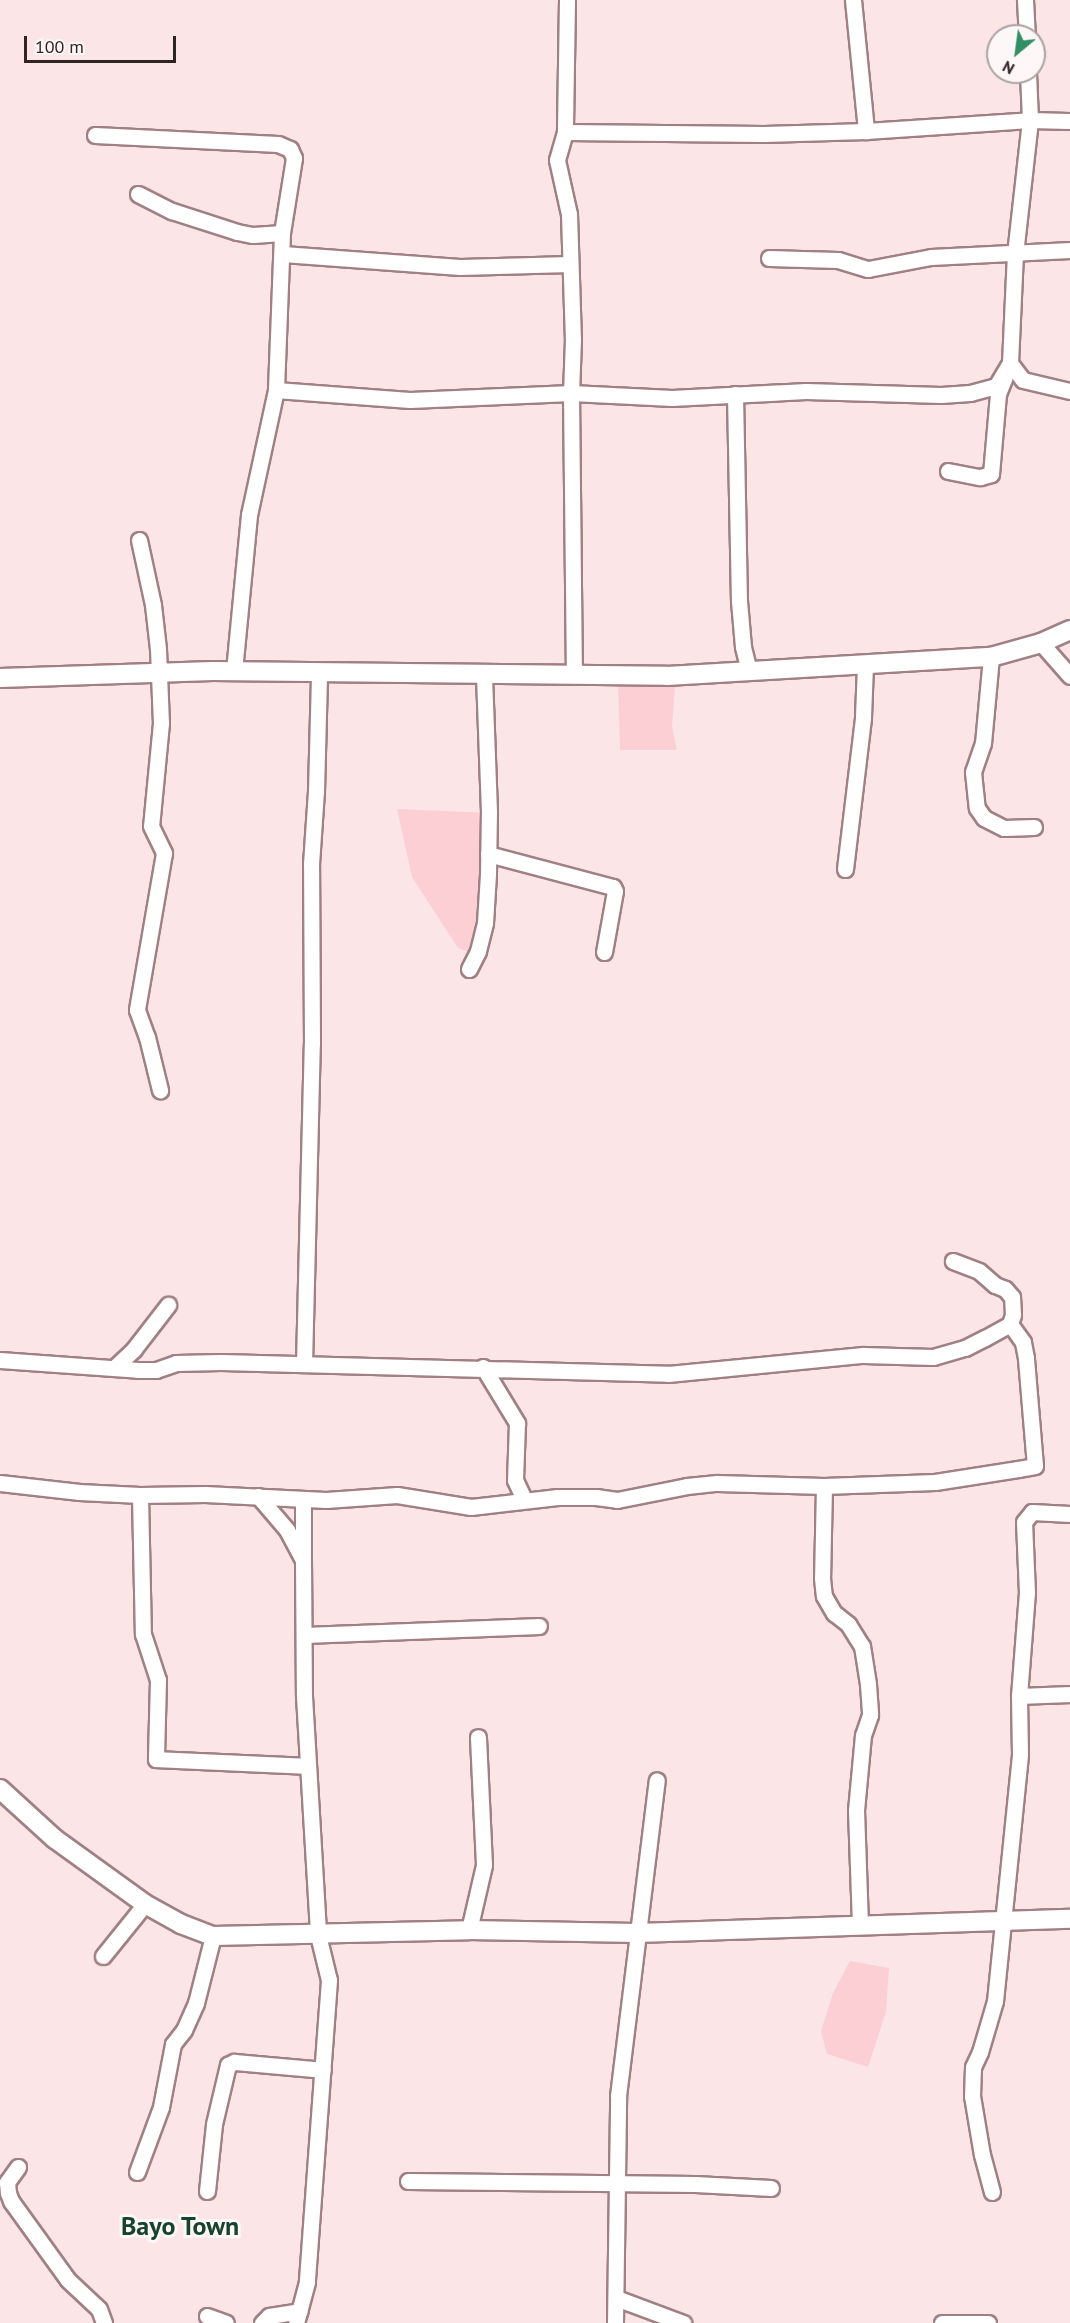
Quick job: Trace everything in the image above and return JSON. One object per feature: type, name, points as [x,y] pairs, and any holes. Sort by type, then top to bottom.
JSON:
[{"type":"main road","points":[[0,678],[234,671],[484,676],[574,674],[667,676],[991,657],[1041,643],[1070,630]]},
{"type":"main road","points":[[0,1789],[56,1839],[145,1904],[181,1924],[213,1936],[469,1930],[637,1933],[1005,1919],[1070,1919]]},
{"type":"street","points":[[567,0],[565,132],[557,160],[569,213],[573,339],[571,393],[574,674]]},
{"type":"street","points":[[853,0],[866,131]]},
{"type":"street","points":[[1025,0],[1026,24]]},
{"type":"street","points":[[948,471],[980,477],[991,474],[998,394],[1010,363],[1015,254],[1030,120],[1028,84]]},
{"type":"street","points":[[565,132],[764,134],[866,131],[1030,120],[1070,121]]},
{"type":"street","points":[[95,135],[278,144],[290,149],[294,158],[282,233],[283,254],[276,390],[249,515],[234,671]]},
{"type":"street","points":[[138,194],[172,211],[237,232],[253,235],[282,233]]},
{"type":"street","points":[[769,258],[838,260],[868,269],[931,257],[1070,250]]},
{"type":"street","points":[[283,254],[460,267],[570,264]]},
{"type":"street","points":[[1010,363],[1023,380],[1070,391]]},
{"type":"street","points":[[276,390],[410,400],[571,393],[672,398],[806,391],[941,395],[970,393],[996,386],[1010,363]]},
{"type":"street","points":[[735,394],[739,601],[743,647],[749,671]]},
{"type":"street","points":[[139,540],[153,605],[159,674],[161,723],[151,826],[164,853],[137,1010],[147,1037],[160,1090]]},
{"type":"street","points":[[1041,643],[1070,676]]},
{"type":"street","points":[[991,657],[983,743],[973,772],[978,808],[984,818],[1004,828],[1034,827]]},
{"type":"street","points":[[845,869],[863,717],[865,664]]},
{"type":"street","points":[[304,1364],[312,1044],[311,864],[316,791],[319,674]]},
{"type":"street","points":[[469,969],[485,923],[489,812],[484,676]]},
{"type":"street","points":[[488,854],[613,887],[615,891],[604,952]]},
{"type":"street","points":[[0,1483],[79,1492],[258,1496],[303,1500],[397,1495],[471,1507],[524,1499],[596,1497],[617,1500],[687,1486],[717,1483],[824,1486],[935,1482],[1035,1466],[1026,1358],[1023,1342],[1010,1324],[1014,1305],[1012,1296],[979,1271],[954,1261]]},
{"type":"street","points":[[115,1367],[134,1349],[168,1305]]},
{"type":"street","points":[[0,1360],[156,1370],[176,1363],[304,1364],[483,1367],[536,1371],[668,1374],[863,1354],[933,1357],[965,1348],[1010,1324]]},
{"type":"street","points":[[483,1367],[517,1423],[514,1480],[524,1499]]},
{"type":"street","points":[[824,1486],[822,1578],[824,1596],[834,1613],[848,1624],[862,1646],[867,1676],[870,1715],[863,1735],[856,1810],[860,1924]]},
{"type":"street","points":[[140,1495],[143,1634],[158,1680],[156,1759],[308,1766]]},
{"type":"street","points":[[258,1496],[287,1530],[303,1560]]},
{"type":"street","points":[[262,2323],[269,2316],[298,2317],[307,2282],[329,1980],[318,1935],[304,1696],[303,1500]]},
{"type":"street","points":[[992,2192],[982,2155],[972,2096],[973,2067],[980,2052],[995,2001],[1005,1919],[1020,1754],[1019,1696],[1027,1593],[1024,1522],[1032,1512],[1070,1514]]},
{"type":"street","points":[[305,1635],[539,1626]]},
{"type":"street","points":[[1019,1696],[1070,1694]]},
{"type":"street","points":[[469,1930],[484,1865],[477,1737]]},
{"type":"street","points":[[615,2323],[618,2096],[637,1933],[645,1895],[657,1780]]},
{"type":"street","points":[[103,1956],[145,1904]]},
{"type":"street","points":[[137,2172],[161,2107],[173,2044],[184,2030],[196,2003],[213,1936]]},
{"type":"street","points":[[207,2191],[214,2124],[228,2065],[234,2062],[323,2070]]},
{"type":"street","points":[[18,2167],[4,2188],[11,2201],[68,2280],[99,2309],[104,2323]]},
{"type":"street","points":[[408,2181],[618,2183],[771,2188]]},
{"type":"street","points":[[616,2298],[683,2323]]},
{"type":"street","points":[[207,2316],[226,2323]]},
{"type":"street","points":[[942,2323],[988,2323]]},
{"type":"shaded area","points":[[618,685],[675,686],[672,727],[677,750],[620,750]]},
{"type":"shaded area","points":[[397,809],[490,813],[487,947],[482,957],[458,948],[412,877]]},
{"type":"shaded area","points":[[850,1961],[889,1968],[886,2012],[868,2067],[827,2054],[821,2031],[833,1993]]},
{"type":"district","name":"Bayo Town","points":[[180,2226]]}]
